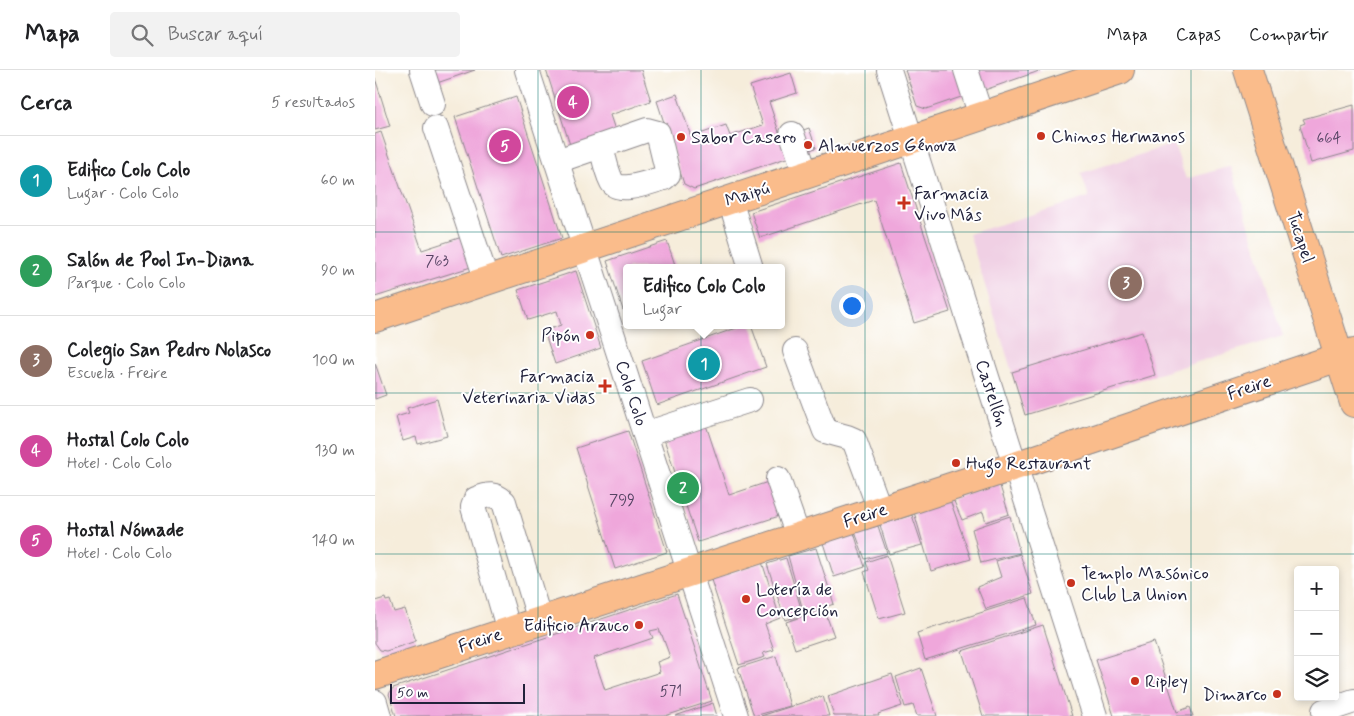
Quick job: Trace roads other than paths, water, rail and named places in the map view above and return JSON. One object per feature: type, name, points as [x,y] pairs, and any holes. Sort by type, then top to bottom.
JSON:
[{"type":"main road","name":"Maipú","points":[[375,318],[1120,70]]},
{"type":"main road","name":"Tucapel","points":[[1248,70],[1347,354],[1354,403]]},
{"type":"main road","name":"Freire","points":[[375,675],[1015,466],[1347,354]]},
{"type":"street","points":[[421,70],[433,104]]},
{"type":"street","name":"Colo Colo","points":[[527,70],[736,716]]},
{"type":"street","name":"Castellón","points":[[889,70],[1095,716]]},
{"type":"street","points":[[966,70],[981,116]]},
{"type":"street","points":[[436,128],[487,281]]},
{"type":"street","points":[[792,134],[806,175]]},
{"type":"street","points":[[557,161],[601,146]]},
{"type":"street","points":[[730,200],[750,264]]},
{"type":"street","points":[[795,352],[825,431],[847,436],[854,440],[880,510]]},
{"type":"street","points":[[645,434],[749,400]]},
{"type":"street","points":[[778,479],[798,536]]},
{"type":"street","points":[[509,631],[473,507],[476,499],[487,494],[499,497],[504,502],[540,621]]},
{"type":"street","points":[[1324,712],[1354,701]]},
{"type":"street","points":[[375,702],[379,716]]},
{"type":"place","name":"Hostal Colo Colo","points":[[573,102]]},
{"type":"place","name":"Chinos Hermanos","points":[[1041,136]]},
{"type":"place","name":"Sabor Casero","points":[[681,137]]},
{"type":"place","name":"Almuerzos Génova","points":[[808,145]]},
{"type":"place","name":"Hostal Nómade","points":[[505,146]]},
{"type":"place","name":"Farmacia Vivo Más","points":[[904,203]]},
{"type":"place","name":"Colegio San Pedro Nolasco","points":[[1126,283]]},
{"type":"place","name":"Pipón","points":[[590,335]]},
{"type":"place","name":"Edifico Colo Colo","points":[[704,364]]},
{"type":"place","name":"Farmacia Veterinaria Vidas","points":[[605,386]]},
{"type":"place","name":"Hugo Restaurant","points":[[956,463]]},
{"type":"place","name":"Salón de Pool In-Diana","points":[[683,488]]},
{"type":"place","name":"Templo Masónico Club La Union","points":[[1071,583]]},
{"type":"place","name":"Lotería de Concepción","points":[[746,599]]},
{"type":"place","name":"Edificio Arauco","points":[[639,625]]},
{"type":"place","name":"Ripley","points":[[1135,681]]},
{"type":"place","name":"Dimarco","points":[[1277,694]]}]
